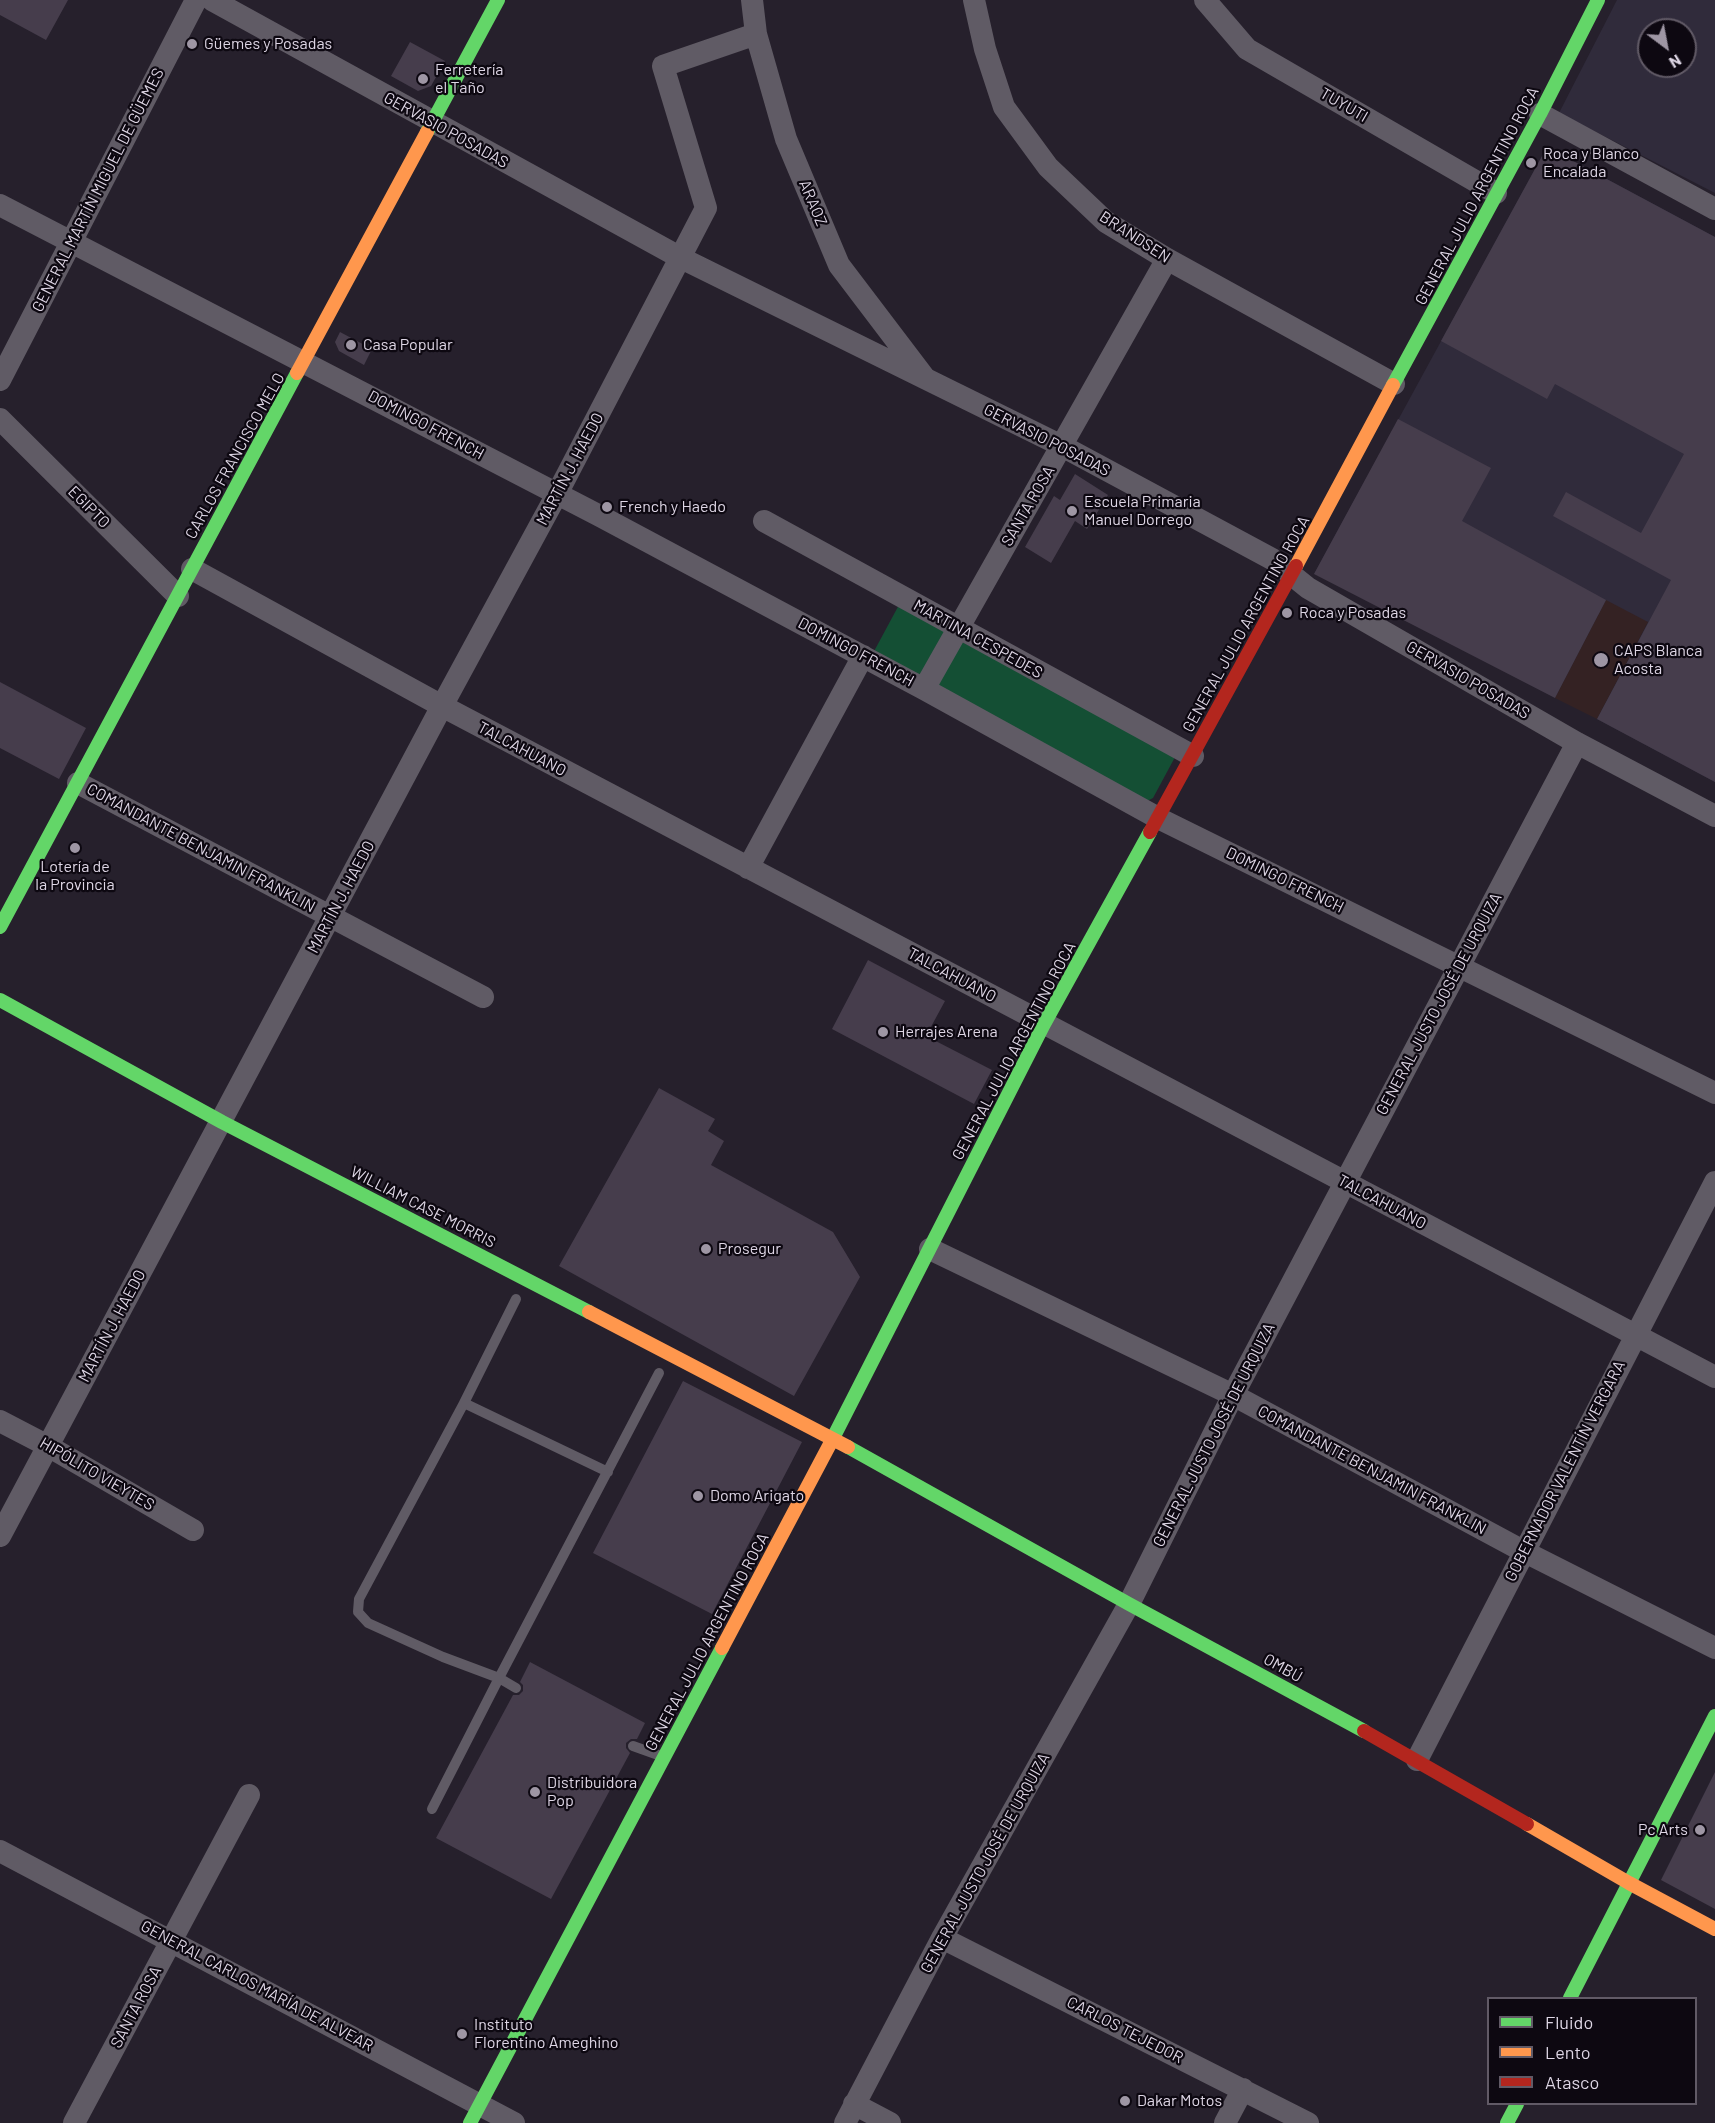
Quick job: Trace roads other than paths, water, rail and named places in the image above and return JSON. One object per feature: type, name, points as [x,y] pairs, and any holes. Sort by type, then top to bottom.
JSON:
[{"type":"street","name":"GENERAL MARTÍN MIGUEL DE GÜEMES","points":[[0,380],[196,0]]},
{"type":"street","name":"GERVASIO POSADAS","points":[[212,0],[681,258],[1062,446],[1272,559],[1308,588],[1577,743],[1715,816]]},
{"type":"street","name":"CARLOS FRANCISCO MELO","points":[[0,927],[498,0]]},
{"type":"street","name":"ARAOZ","points":[[752,0],[756,34],[786,139],[839,265],[927,380]]},
{"type":"street","name":"BRANDSEN","points":[[974,0],[985,49],[1004,106],[1048,167],[1106,222],[1167,259],[1394,384]]},
{"type":"street","name":"TUYUTI","points":[[1205,0],[1247,49],[1496,193]]},
{"type":"street","name":"GENERAL JULIO ARGENTINO ROCA","points":[[475,2114],[834,1438],[1044,1024],[1292,574],[1540,114],[1598,0]]},
{"type":"street","points":[[681,258],[706,208],[663,66],[756,34]]},
{"type":"street","points":[[1540,114],[1715,209]]},
{"type":"street","name":"DOMINGO FRENCH","points":[[0,205],[557,494],[863,656],[1158,818],[1715,1093]]},
{"type":"street","name":"MARTÍN J. HAEDO","points":[[0,1536],[681,258]]},
{"type":"street","name":"SANTA ROSA","points":[[924,689],[1167,259]]},
{"type":"street","name":"EGIPTO","points":[[0,419],[178,596]]},
{"type":"street","name":"MARTINA CESPEDES","points":[[764,521],[1193,756]]},
{"type":"street","name":"TALCAHUANO","points":[[192,569],[442,706],[1715,1377]]},
{"type":"street","points":[[748,868],[863,656]]},
{"type":"street","name":"GENERAL JUSTO JOSÉ DE URQUIZA","points":[[849,2114],[942,1938],[1129,1604],[1233,1395],[1577,743]]},
{"type":"street","name":"COMANDANTE BENJAMIN FRANKLIN","points":[[78,783],[483,997]]},
{"type":"street","name":"WILLIAM CASE MORRIS","points":[[0,1000],[222,1122],[834,1438]]},
{"type":"street","name":"GOBERNADOR VALENTÍN VERGARA","points":[[1417,1760],[1715,1182]]},
{"type":"street","name":"COMANDANTE BENJAMIN FRANKLIN","points":[[930,1249],[1233,1395],[1523,1551],[1715,1648]]},
{"type":"street","name":"HIPÓLITO VIEYTES","points":[[0,1420],[192,1530]]},
{"type":"street","name":"OMBÚ","points":[[834,1438],[1129,1604],[1417,1760],[1629,1883],[1715,1929]]},
{"type":"street","points":[[1571,1997],[1715,1716]]},
{"type":"street","name":"SANTA ROSA","points":[[74,2123],[249,1795]]},
{"type":"street","name":"GENERAL CARLOS MARÍA DE ALVEAR","points":[[0,1851],[172,1940],[475,2114],[514,2123]]},
{"type":"street","name":"CARLOS TEJEDOR","points":[[942,1938],[1308,2123]]},
{"type":"street","points":[[1225,2123],[1243,2089]]},
{"type":"street","points":[[1507,2123],[1516,2105]]},
{"type":"street","points":[[849,2114],[890,2123]]},
{"type":"lane","points":[[516,1299],[464,1404],[358,1599],[358,1612],[368,1623],[442,1657],[498,1678],[516,1688]]},
{"type":"lane","points":[[432,1809],[498,1678],[659,1372]]},
{"type":"lane","points":[[464,1404],[608,1472]]},
{"type":"lane","points":[[633,1746],[664,1757]]},
{"type":"place","name":"Güemes y Posadas","points":[[192,44]]},
{"type":"place","name":"Ferretería el Taño","points":[[423,79]]},
{"type":"place","name":"Roca y Blanco Encalada","points":[[1531,163]]},
{"type":"place","name":"Casa Popular","points":[[351,345]]},
{"type":"place","name":"French y Haedo","points":[[607,507]]},
{"type":"place","name":"Escuela Primaria Manuel Dorrego","points":[[1072,511]]},
{"type":"place","name":"Roca y Posadas","points":[[1287,613]]},
{"type":"place","name":"CAPS Blanca Acosta","points":[[1601,660]]},
{"type":"place","name":"Lotería de la Provincia","points":[[75,848]]},
{"type":"place","name":"Herrajes Arena","points":[[883,1032]]},
{"type":"place","name":"Prosegur","points":[[706,1249]]},
{"type":"place","name":"Domo Arigato","points":[[698,1496]]},
{"type":"place","name":"Distribuidora Pop","points":[[535,1792]]},
{"type":"place","name":"Pc Arts","points":[[1700,1830]]},
{"type":"place","name":"Instituto Florentino Ameghino","points":[[462,2034]]},
{"type":"place","name":"Dakar Motos","points":[[1125,2101]]}]
